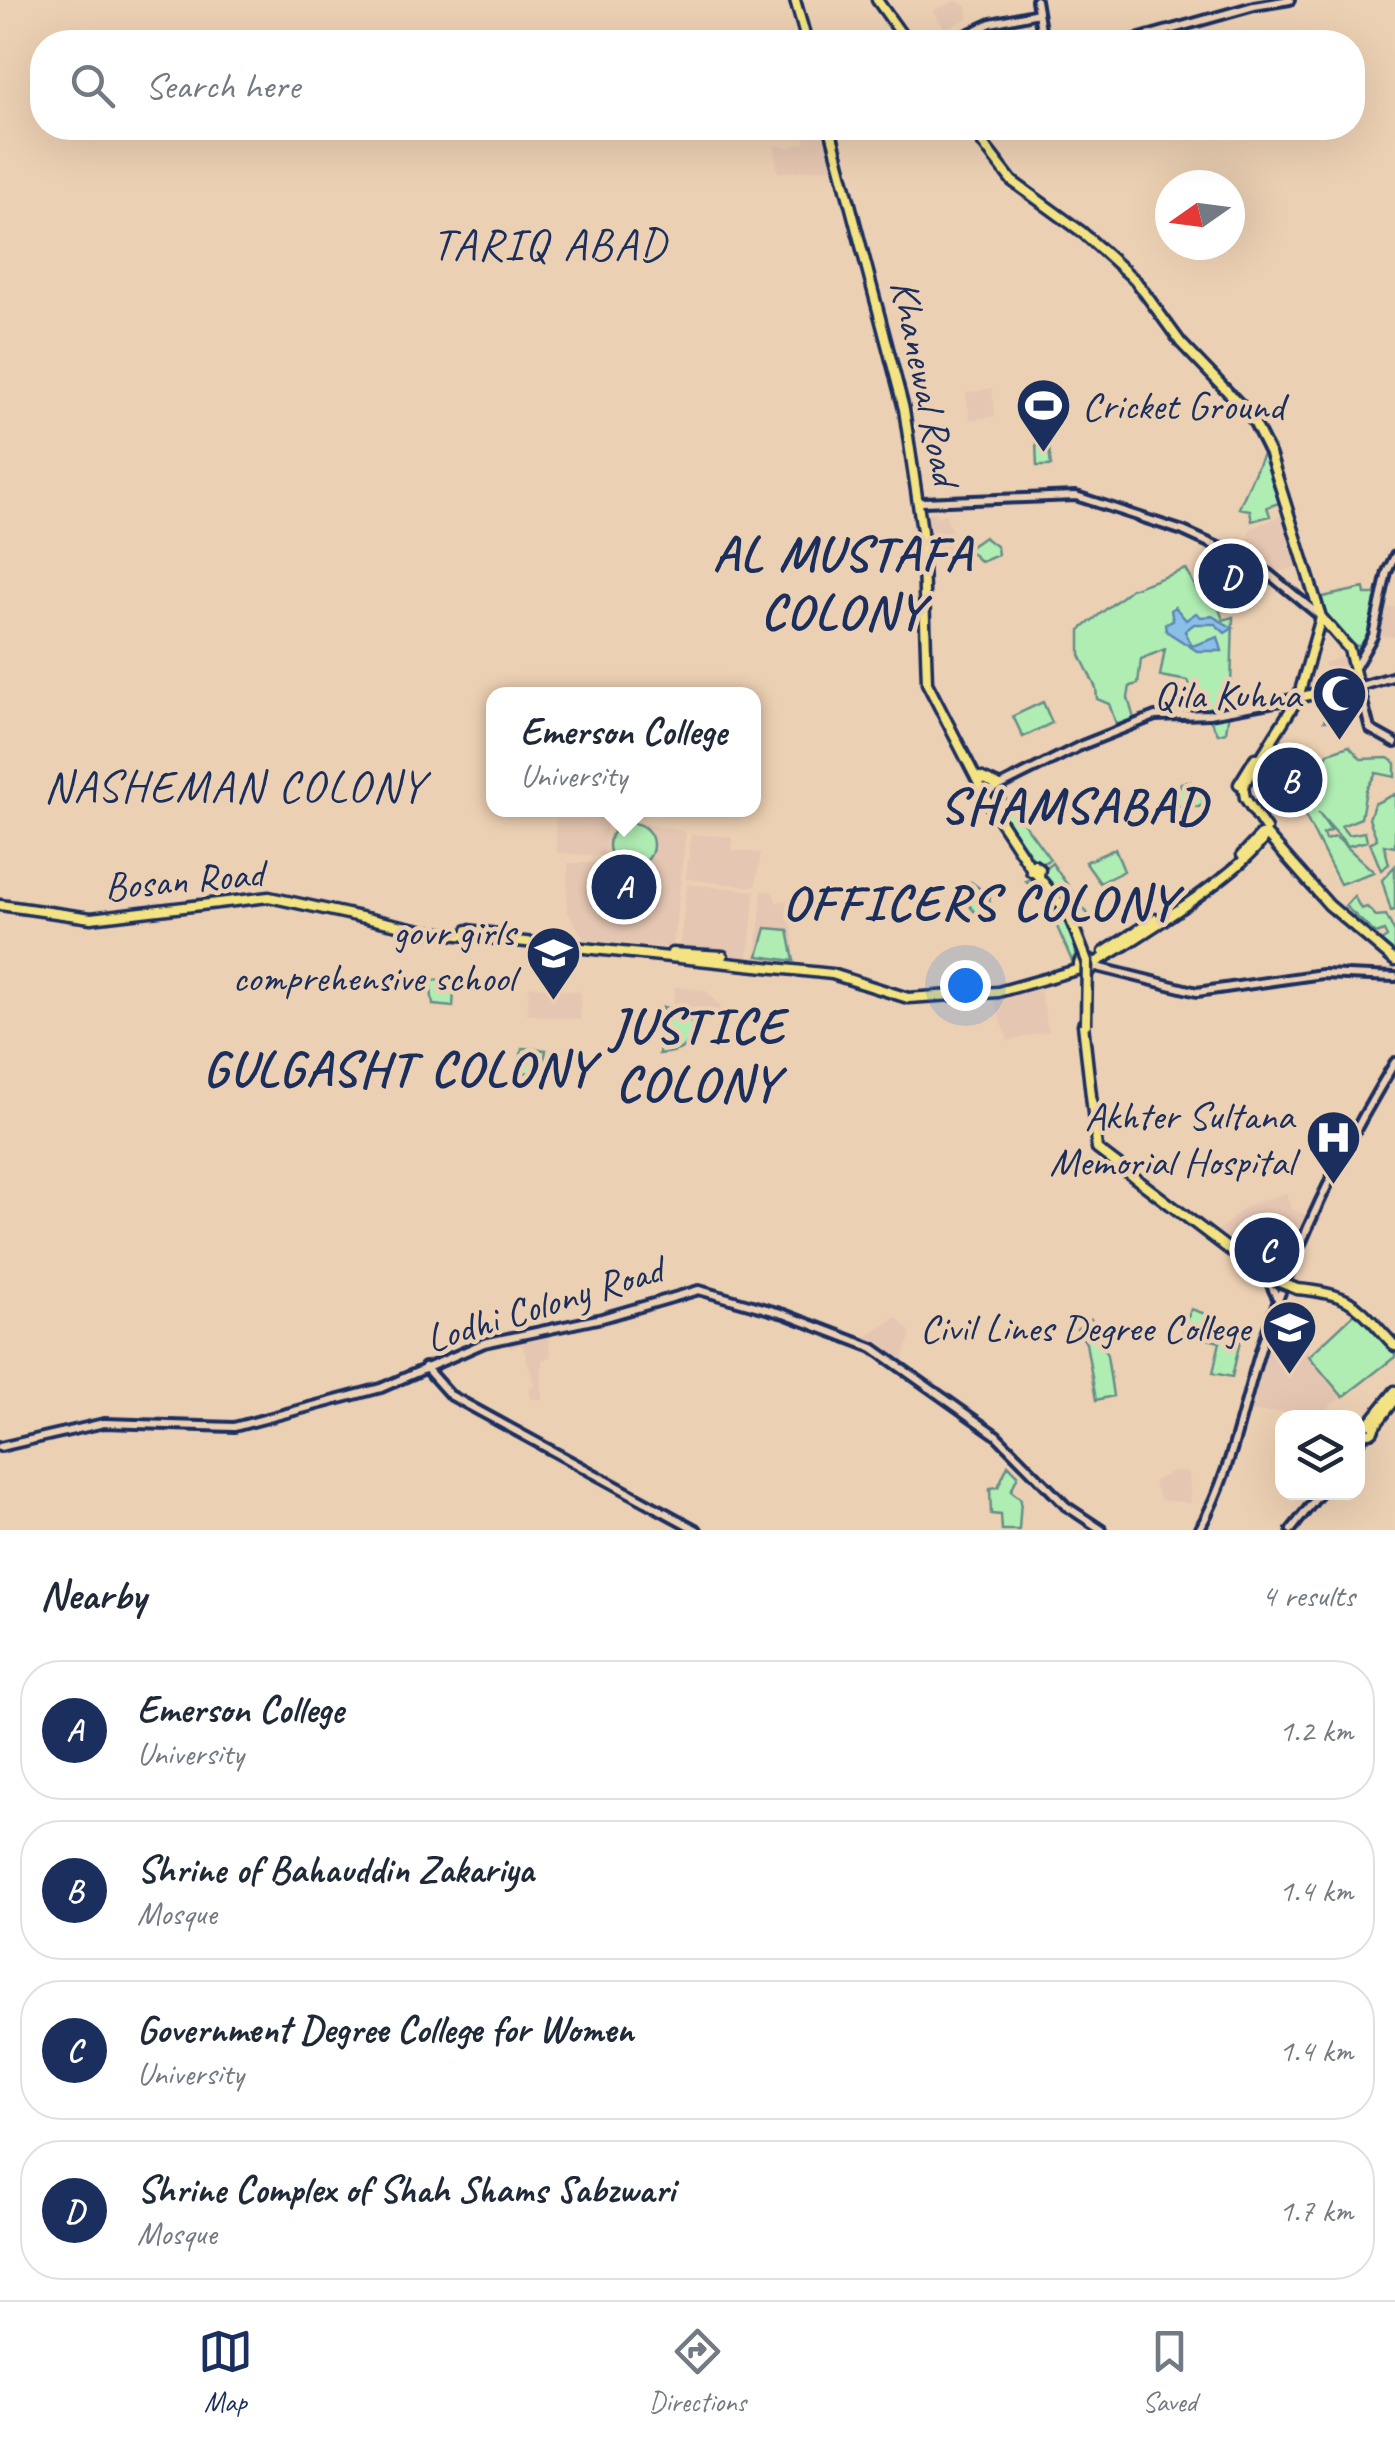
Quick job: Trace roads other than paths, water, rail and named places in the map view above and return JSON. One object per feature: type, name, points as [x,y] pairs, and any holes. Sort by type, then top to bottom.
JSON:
[{"type":"main road","points":[[794,0],[803,30]]},
{"type":"main road","points":[[879,0],[901,30]]},
{"type":"main road","points":[[1035,0],[1040,30]]},
{"type":"main road","points":[[1157,30],[1266,0]]},
{"type":"main road","points":[[1173,30],[1290,0]]},
{"type":"main road","points":[[977,30],[1037,13]]},
{"type":"main road","name":"Khanewal Road","points":[[834,140],[904,409],[922,531],[927,684],[1020,849],[1067,910],[1087,961],[1086,1036],[1098,1147],[1287,1290],[1330,1288],[1350,1296],[1395,1344]]},
{"type":"main road","name":"Khanewal Road","points":[[834,140],[904,398],[923,518],[929,685],[986,791]]},
{"type":"main road","points":[[980,140],[1012,181],[1082,232],[1136,281],[1181,343],[1251,416],[1270,454],[1320,617],[1298,698],[1243,786],[1245,798],[1264,832],[1330,903],[1394,956]]},
{"type":"main road","points":[[923,502],[1076,496],[1197,536],[1258,565],[1344,642],[1356,666],[1370,729],[1395,743]]},
{"type":"main road","points":[[1356,666],[1373,636],[1386,574],[1395,556]]},
{"type":"main road","points":[[1020,849],[986,791],[1155,716],[1210,714],[1395,676]]},
{"type":"main road","points":[[980,777],[999,786]]},
{"type":"main road","points":[[993,803],[999,786]]},
{"type":"main road","points":[[1092,964],[1226,868],[1264,832]]},
{"type":"main road","points":[[1092,964],[1215,882],[1259,847],[1264,832]]},
{"type":"main road","name":"Bosan Road","points":[[0,904],[72,915],[268,894],[408,925],[850,973],[908,994],[992,989],[1080,967],[1084,958],[1092,964]]},
{"type":"main road","points":[[1092,964],[1201,992],[1322,974],[1395,977]]},
{"type":"main road","points":[[1199,1530],[1225,1472],[1264,1335],[1287,1290],[1286,1274],[1358,1122],[1395,1062]]},
{"type":"main road","points":[[1286,1274],[1287,1290]]},
{"type":"main road","points":[[1286,1274],[1272,1281],[1287,1290]]},
{"type":"main road","name":"Lodhi Colony Road","points":[[0,1447],[104,1423],[234,1427],[381,1388],[484,1343],[602,1318],[673,1294],[700,1290],[873,1348],[996,1435],[1066,1506],[1102,1530]]},
{"type":"main road","points":[[424,1368],[442,1394],[695,1530]]},
{"type":"main road","points":[[1367,1430],[1395,1395]]},
{"type":"main road","points":[[1293,1530],[1318,1500]]},
{"type":"water","points":[[1175,607],[1186,620],[1196,613],[1201,617],[1212,616],[1233,628],[1225,633],[1215,624],[1194,624],[1185,631],[1192,646],[1218,637],[1222,651],[1197,651],[1166,631],[1165,624],[1173,621],[1171,610]]},
{"type":"water","points":[[1344,697],[1354,702],[1352,718],[1324,721],[1332,702]]},
{"type":"waterway","points":[[144,1427],[233,1432],[351,1401],[416,1376]]},
{"type":"waterway","points":[[6,1449],[116,1426]]},
{"type":"place","name":"Cricket Ground","points":[[1043,454]]},
{"type":"place","name":"Shrine Complex of Shah Shams Sabzwari","points":[[1231,576]]},
{"type":"place","name":"Qila Kuhna","points":[[1340,743]]},
{"type":"place","name":"Shrine of Bahauddin Zakariya","points":[[1290,780]]},
{"type":"place","name":"Emerson College","points":[[624,887]]},
{"type":"place","name":"govr girls comprehensive school","points":[[554,1003]]},
{"type":"place","name":"Akhter Sultana Memorial Hospital","points":[[1333,1187]]},
{"type":"place","name":"Government Degree College for Women","points":[[1267,1250]]},
{"type":"place","name":"Civil Lines Degree College","points":[[1289,1376]]},
{"type":"district","name":"TARIQ ABAD","points":[[550,243]]},
{"type":"district","name":"AL MUSTAFA COLONY","points":[[843,581]]},
{"type":"district","name":"NASHEMAN COLONY","points":[[235,785]]},
{"type":"district","name":"SHAMSABAD","points":[[1074,804]]},
{"type":"district","name":"OFFICERS COLONY","points":[[980,901]]},
{"type":"district","name":"JUSTICE COLONY","points":[[698,1053]]},
{"type":"district","name":"GULGASHT COLONY","points":[[399,1067]]}]
